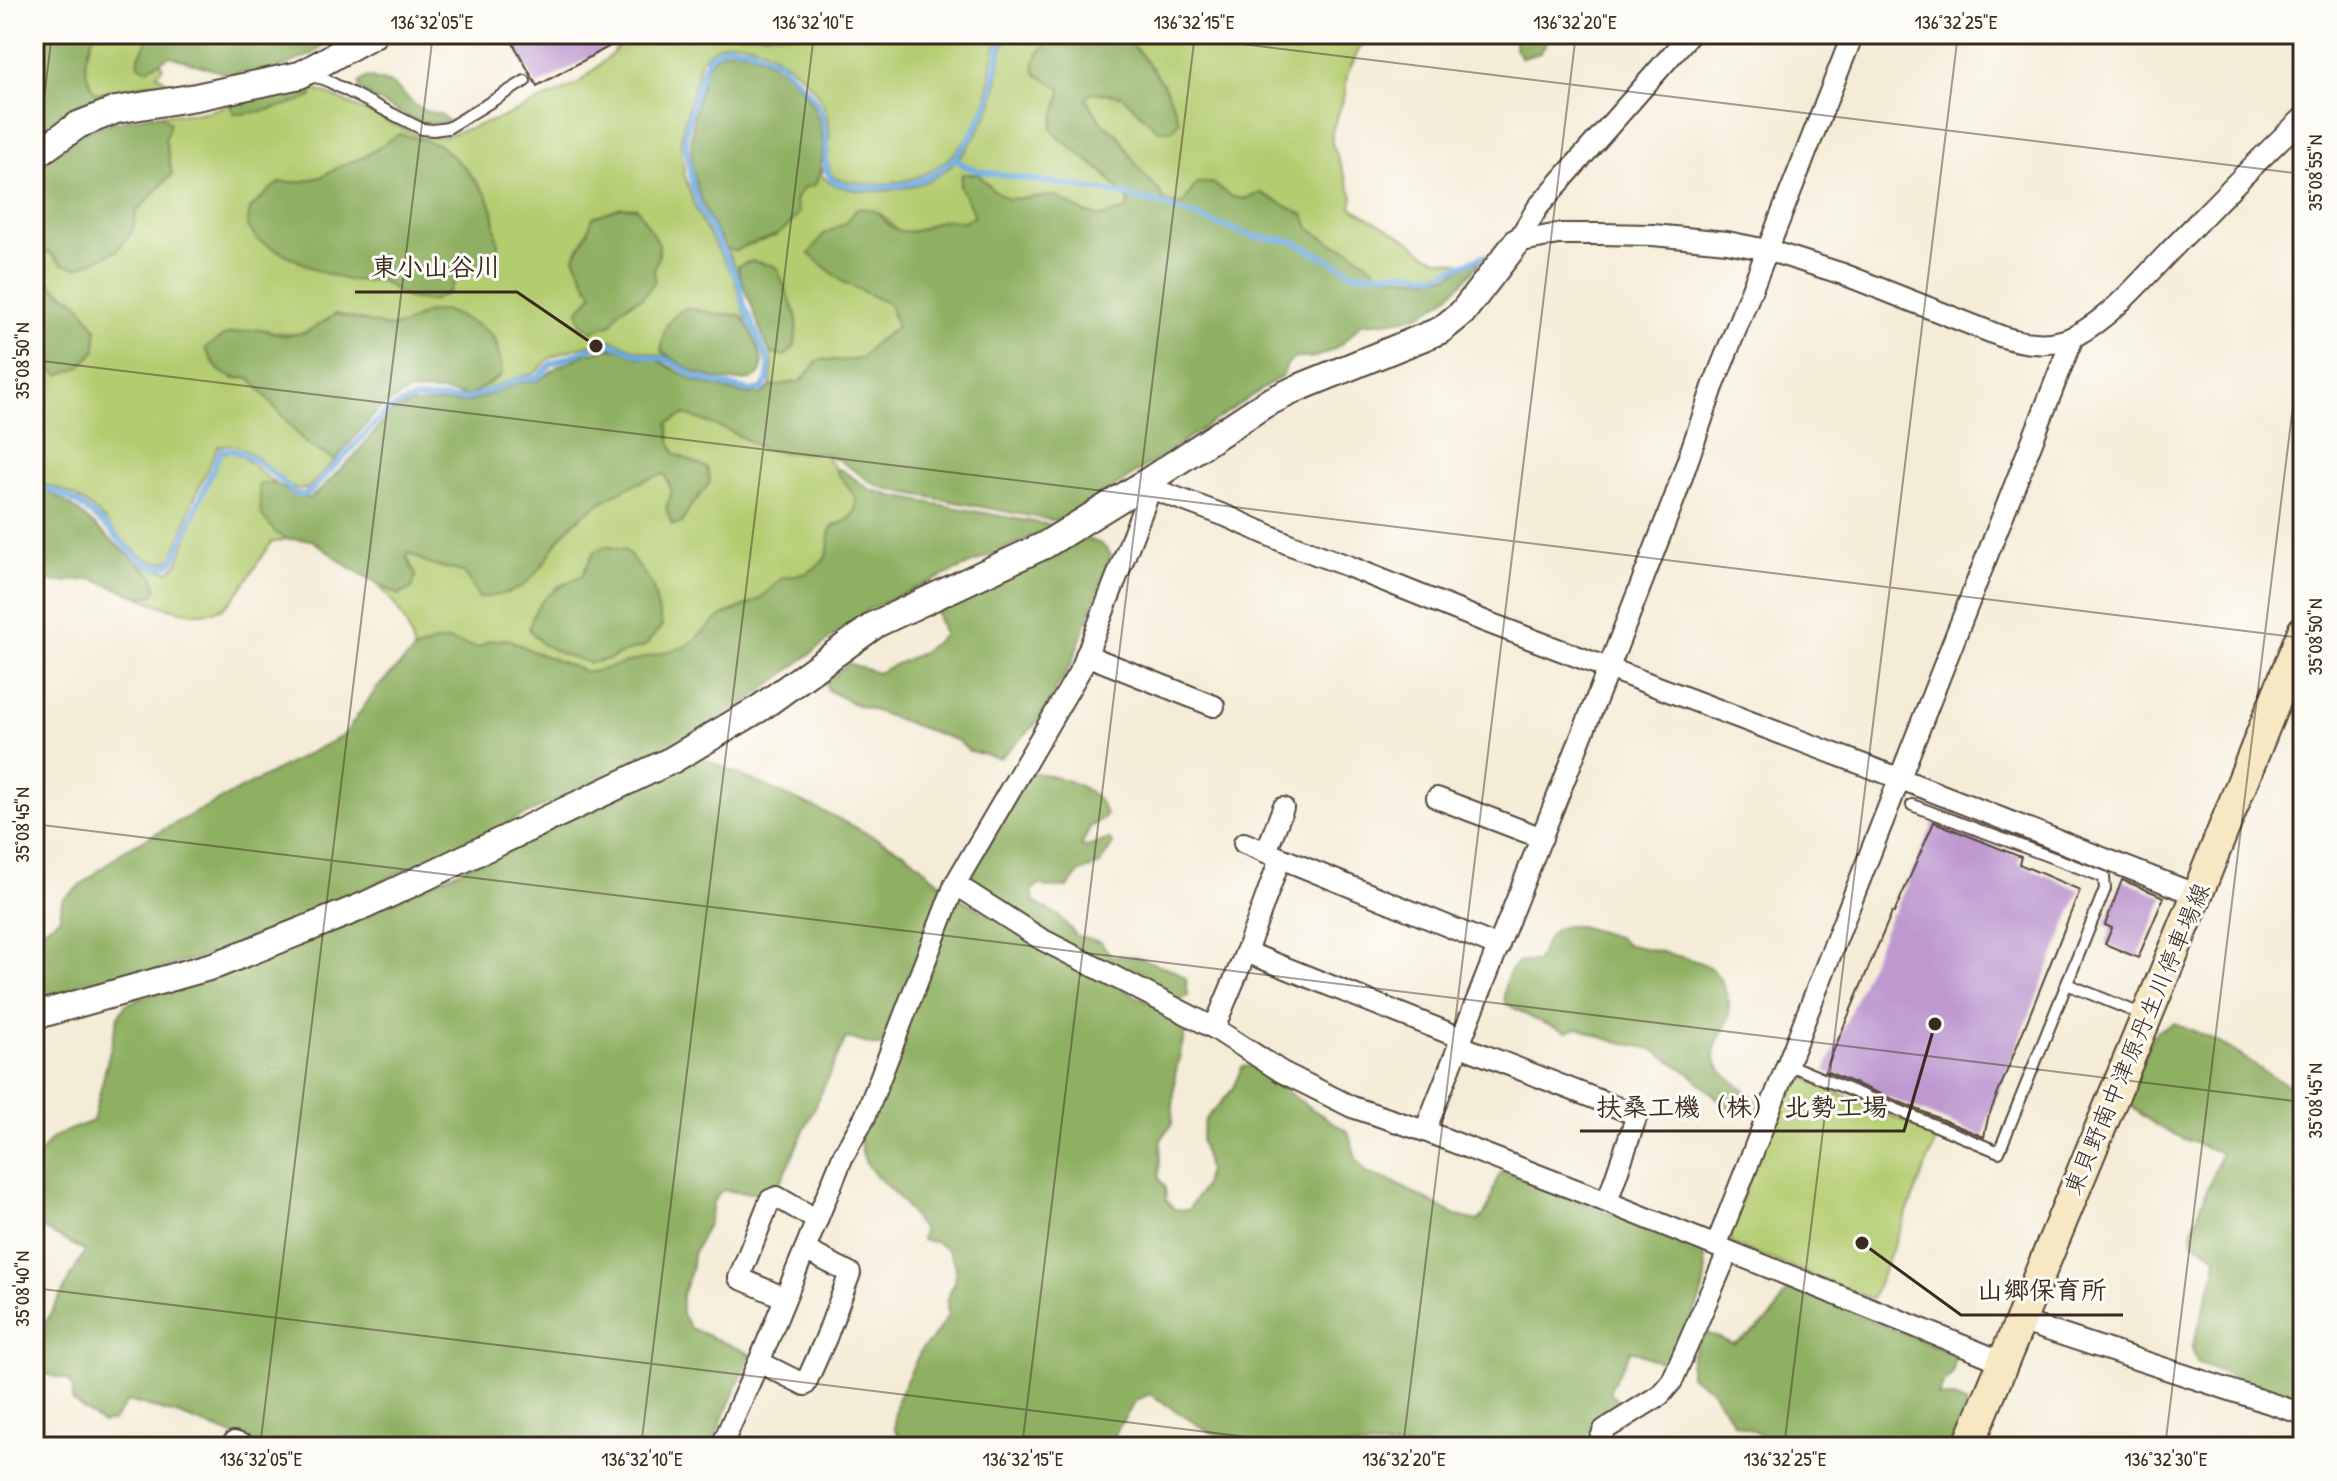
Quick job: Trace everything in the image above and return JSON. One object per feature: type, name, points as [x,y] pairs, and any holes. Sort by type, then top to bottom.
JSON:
[{"type":"main road","name":"東貝野南中津原丹生川停車場線","points":[[1968,1447],[2303,631]]},
{"type":"street","points":[[34,156],[78,125],[116,110],[300,75],[374,34]]},
{"type":"street","points":[[34,1016],[216,965],[366,905],[672,760],[760,708],[876,624],[1045,545],[1147,487],[1265,404],[1441,330],[1462,313],[1517,242],[1538,207],[1690,34]]},
{"type":"street","points":[[1425,1131],[1609,667],[1675,497],[1713,387],[1853,34]]},
{"type":"street","points":[[1517,242],[1558,234],[1653,235],[1727,242],[1767,250],[1843,274],[2024,344],[2042,344],[2073,337],[2116,307],[2303,118]]},
{"type":"street","points":[[1597,1447],[1604,1430],[1660,1395],[1672,1381],[1787,1064],[2073,337]]},
{"type":"street","points":[[721,1447],[843,1156],[865,1117],[955,884],[1082,667],[1147,487]]},
{"type":"street","points":[[1147,487],[1489,623],[2197,895]]},
{"type":"street","points":[[1086,655],[1214,706]]},
{"type":"street","points":[[1437,798],[1542,838]]},
{"type":"street","points":[[1214,1028],[1246,952],[1283,808]]},
{"type":"street","points":[[1244,843],[1499,947]]},
{"type":"street","points":[[955,884],[1041,939],[1214,1028],[1282,1072],[1352,1107],[1425,1131],[1607,1202],[2003,1362]]},
{"type":"street","points":[[1246,952],[1637,1115],[1607,1202]]},
{"type":"street","points":[[785,1298],[739,1278],[770,1200],[777,1197],[817,1220]]},
{"type":"street","points":[[759,1362],[805,1385],[826,1338],[850,1273],[805,1250]]},
{"type":"street","points":[[2020,1321],[2303,1414]]},
{"type":"street","points":[[232,1447],[234,1442],[248,1447]]},
{"type":"lane","points":[[300,75],[324,79],[422,129],[433,130],[448,128],[525,81]]},
{"type":"lane","points":[[1787,1064],[1999,1152],[2105,889],[2104,877],[1912,805]]},
{"type":"lane","points":[[2067,984],[2146,1017]]},
{"type":"green space","points":[[34,34],[94,34],[85,63],[94,92],[105,93],[149,84],[188,84],[188,88],[34,144]]},
{"type":"green space","points":[[94,34],[150,34],[147,69],[160,60],[163,67],[157,74],[170,84],[94,92],[85,63]]},
{"type":"green space","points":[[150,34],[337,34],[313,54],[267,73],[224,73],[170,56],[147,69],[138,65]]},
{"type":"green space","points":[[629,34],[1001,34],[984,106],[964,142],[942,164],[929,171],[887,183],[847,181],[833,176],[828,159],[830,134],[823,104],[808,82],[784,62],[771,53],[743,43],[722,44],[707,54],[701,61],[683,127],[684,173],[704,226],[735,279],[747,322],[740,315],[695,309],[667,324],[661,350],[675,359],[607,340],[563,352],[534,373],[468,396],[502,375],[496,340],[489,332],[444,310],[425,313],[404,325],[389,327],[336,314],[301,333],[285,334],[261,329],[233,379],[250,378],[306,444],[335,460],[307,489],[296,489],[287,484],[246,451],[228,445],[218,446],[173,557],[164,562],[154,562],[134,550],[76,497],[34,483],[34,358],[60,375],[77,301],[53,286],[39,261],[47,251],[62,264],[97,260],[117,251],[133,230],[136,212],[172,174],[160,114],[205,112],[231,103],[231,109],[244,114],[312,97],[312,89],[421,137],[442,137],[501,118],[578,84]],"holes":[[[399,134],[447,151],[465,168],[493,211],[494,226],[480,272],[456,276],[448,293],[407,298],[382,281],[370,280],[250,209],[281,182],[321,177],[364,157]],[[622,207],[650,230],[658,242],[659,254],[652,284],[642,296],[619,311],[582,307],[593,294],[574,257],[593,217]]]},
{"type":"green space","points":[[1009,34],[1059,34],[1040,51],[1035,61],[1036,74],[1061,88],[1052,129],[1103,172],[1129,201],[1126,210],[1103,217],[1085,213],[1055,196],[1008,199],[992,189],[978,174],[963,174],[960,186],[976,217],[963,222],[942,222],[902,232],[882,215],[857,209],[846,223],[824,234],[889,304],[897,327],[874,344],[862,358],[819,360],[801,381],[770,387],[773,364],[770,353],[785,356],[795,346],[797,317],[758,263],[751,261],[738,266],[739,276],[726,248],[736,251],[745,245],[776,236],[803,188],[815,185],[822,167],[822,176],[828,181],[850,189],[873,191],[913,186],[951,166],[971,143],[991,107],[1003,48]]},
{"type":"green space","points":[[1059,34],[1121,34],[1148,63],[1163,85],[1179,121],[1173,130],[1158,130],[1122,96],[1092,92],[1086,99],[1102,123],[1119,136],[1164,201],[1182,205],[1197,183],[1212,183],[1232,197],[1243,199],[1261,193],[1304,215],[1310,229],[1350,250],[1385,276],[1429,279],[1449,276],[1469,264],[1480,262],[1449,295],[1431,308],[1399,320],[1361,324],[1334,349],[1314,357],[1292,360],[1283,375],[1062,522],[892,490],[874,484],[824,453],[787,453],[764,449],[730,431],[685,414],[668,423],[670,441],[675,454],[707,468],[710,482],[682,523],[672,525],[666,508],[672,492],[665,474],[638,483],[610,497],[573,524],[528,582],[503,594],[479,598],[463,572],[429,564],[409,553],[407,557],[416,576],[412,588],[399,595],[350,568],[312,540],[287,539],[275,532],[261,514],[259,485],[273,482],[294,495],[310,498],[353,457],[391,413],[410,404],[470,402],[523,382],[538,381],[557,367],[586,354],[610,348],[623,350],[640,358],[655,359],[697,382],[748,395],[762,394],[770,387],[801,381],[819,360],[862,358],[874,344],[897,327],[889,304],[843,282],[809,254],[824,234],[846,223],[857,209],[874,211],[894,229],[901,231],[910,232],[943,220],[963,222],[975,216],[960,186],[962,174],[978,174],[992,189],[1008,199],[1055,196],[1085,213],[1103,217],[1126,210],[1129,201],[1103,172],[1052,129],[1061,88],[1036,74],[1035,61],[1040,51]]},
{"type":"green space","points":[[1121,34],[1372,34],[1358,51],[1347,75],[1345,95],[1332,131],[1332,143],[1353,196],[1351,207],[1426,254],[1469,264],[1450,276],[1429,279],[1385,276],[1350,250],[1310,229],[1280,203],[1262,193],[1243,199],[1232,197],[1212,183],[1198,183],[1182,205],[1164,201],[1119,136],[1102,123],[1086,99],[1092,92],[1122,96],[1140,111],[1173,130],[1179,121],[1156,74]]},
{"type":"green space","points":[[1516,34],[1552,34],[1540,53],[1522,58],[1515,48]]},
{"type":"green space","points":[[737,49],[760,57],[796,83],[818,119],[823,140],[822,162],[815,185],[803,188],[795,200],[799,213],[778,234],[735,251],[726,248],[705,210],[691,153],[695,112],[707,67],[720,53]]},
{"type":"green space","points":[[367,77],[394,85],[415,105],[442,115],[448,121],[426,122],[391,108],[360,90],[359,83]]},
{"type":"green space","points":[[294,87],[312,89],[312,97],[263,111],[234,114],[231,103]]},
{"type":"green space","points":[[160,114],[170,123],[165,140],[172,174],[136,212],[133,230],[117,251],[78,268],[62,264],[48,251],[40,261],[44,279],[77,301],[96,328],[96,350],[79,368],[59,375],[34,358],[34,223],[42,204],[39,197],[34,197],[34,168],[86,131],[114,122]]},
{"type":"green space","points":[[399,134],[438,144],[465,168],[487,195],[493,211],[498,245],[491,265],[480,272],[457,277],[448,293],[432,301],[407,298],[382,281],[347,280],[318,271],[259,241],[247,226],[250,209],[281,182],[321,177],[364,157]]},
{"type":"green space","points":[[622,207],[637,208],[659,244],[655,281],[643,297],[619,311],[612,324],[593,331],[581,324],[578,311],[593,294],[574,257],[593,217]]},
{"type":"green space","points":[[752,261],[774,266],[778,270],[797,317],[795,346],[785,356],[770,353],[742,281],[738,266]]},
{"type":"green space","points":[[685,308],[740,315],[760,354],[762,367],[759,375],[740,381],[716,378],[695,372],[662,352],[667,326]]},
{"type":"green space","points":[[444,310],[486,332],[497,348],[502,375],[468,396],[410,391],[380,408],[335,460],[306,444],[250,378],[233,377],[222,372],[205,348],[227,334],[261,329],[286,336],[307,332],[336,314],[389,327],[404,325],[425,313]]},
{"type":"green space","points":[[685,414],[730,431],[764,449],[824,453],[854,494],[857,503],[848,520],[833,526],[829,533],[825,559],[807,573],[782,578],[759,600],[728,612],[687,646],[593,672],[532,651],[508,639],[489,641],[478,648],[439,642],[414,651],[402,615],[378,585],[399,595],[416,576],[406,557],[409,553],[429,564],[463,572],[473,585],[541,568],[562,536],[595,506],[623,490],[665,474],[672,492],[667,508],[672,525],[682,523],[710,482],[689,461],[675,454],[668,423]],"holes":[[[594,552],[652,585],[662,626],[645,646],[610,659],[555,588],[582,576]]]},
{"type":"green space","points":[[223,453],[242,456],[273,482],[259,485],[275,532],[287,539],[271,543],[232,600],[223,608],[211,612],[186,612],[137,596],[152,596],[153,576],[138,562],[169,571],[178,563],[219,458]]},
{"type":"green space","points":[[836,469],[869,489],[893,496],[1050,525],[1051,528],[869,609],[750,700],[688,739],[313,913],[208,955],[34,1005],[34,937],[60,917],[62,900],[126,849],[344,735],[377,688],[414,651],[448,640],[478,648],[489,641],[508,639],[532,651],[593,672],[687,646],[720,617],[759,600],[782,578],[807,573],[825,559],[831,528],[849,519],[856,507],[854,495]]},
{"type":"green space","points":[[34,490],[49,492],[72,506],[153,576],[157,591],[152,596],[137,596],[93,579],[60,582],[34,580]]},
{"type":"green space","points":[[1074,539],[1095,541],[1111,555],[1072,662],[1035,725],[1000,758],[969,751],[958,741],[850,702],[828,690],[825,681],[849,663],[877,673],[923,652],[944,635],[936,612]]},
{"type":"green space","points":[[605,546],[625,550],[652,585],[662,626],[645,646],[590,663],[542,644],[529,629],[536,609],[548,595],[582,576],[594,552]]},
{"type":"green space","points":[[702,758],[833,816],[906,853],[946,888],[882,1046],[846,1038],[782,1179],[761,1192],[722,1190],[713,1202],[708,1224],[693,1254],[691,1271],[682,1295],[682,1314],[690,1328],[751,1354],[710,1447],[263,1447],[179,1415],[128,1401],[113,1421],[102,1423],[72,1401],[73,1389],[69,1380],[34,1371],[34,1344],[85,1251],[34,1224],[36,1167],[44,1147],[52,1139],[93,1121],[118,1017],[126,1004],[370,912]]},
{"type":"green space","points":[[1031,772],[1076,784],[1095,796],[1106,815],[1090,827],[1081,846],[1087,847],[1109,839],[1113,844],[1099,865],[1080,872],[1068,887],[1051,888],[1039,884],[1032,891],[1035,903],[1058,915],[1077,936],[1100,942],[1112,956],[1135,957],[1171,969],[1186,978],[1188,996],[1178,1001],[1053,936],[968,884]]},
{"type":"green space","points":[[956,896],[1187,1024],[1175,1075],[1172,1124],[1161,1140],[1159,1178],[1165,1187],[1166,1200],[1174,1209],[1188,1210],[1203,1188],[1208,1170],[1201,1141],[1205,1120],[1232,1090],[1242,1067],[1251,1066],[1348,1132],[1357,1160],[1366,1173],[1391,1181],[1457,1216],[1478,1221],[1488,1208],[1502,1171],[1703,1249],[1706,1264],[1701,1294],[1667,1365],[1631,1350],[1609,1391],[1618,1400],[1617,1408],[1602,1422],[1590,1447],[1236,1447],[1238,1439],[1209,1432],[1150,1394],[1136,1400],[1116,1432],[1113,1447],[917,1447],[903,1440],[895,1430],[897,1400],[921,1350],[948,1316],[947,1301],[956,1266],[948,1250],[935,1242],[921,1240],[923,1230],[900,1199],[868,1165],[860,1137]]},
{"type":"green space","points":[[1564,926],[1580,926],[1619,938],[1625,944],[1693,960],[1714,972],[1723,985],[1729,1009],[1727,1023],[1715,1048],[1715,1058],[1723,1072],[1757,1104],[1744,1112],[1732,1111],[1689,1073],[1652,1049],[1610,1040],[1578,1028],[1566,1032],[1505,1003],[1506,981],[1518,962],[1536,962],[1555,930]]},
{"type":"green space","points":[[2174,1023],[2215,1040],[2271,1076],[2303,1091],[2303,1396],[2262,1388],[2197,1362],[2192,1348],[2217,1257],[2193,1242],[2192,1230],[2221,1153],[2159,1126],[2127,1101],[2149,1043],[2157,1031]]},
{"type":"green space","points":[[1792,1073],[1938,1136],[1872,1299],[1732,1244],[1728,1234]]},
{"type":"green space","points":[[1791,1287],[1955,1355],[1952,1374],[1944,1382],[1938,1396],[1967,1404],[1949,1447],[1789,1447],[1734,1423],[1710,1388],[1690,1376],[1693,1352],[1707,1333],[1733,1344],[1751,1333],[1772,1315]]},
{"type":"building","points":[[508,34],[632,34],[537,86]]},
{"type":"building","points":[[1934,822],[2021,857],[2019,864],[2080,890],[1988,1118],[1984,1137],[1825,1071]]},
{"type":"building","points":[[2122,880],[2164,897],[2138,958],[2105,944],[2112,928],[2105,925]]},
{"type":"waterway","points":[[34,486],[75,501],[139,558],[157,567],[166,566],[174,560],[221,450],[250,458],[294,493],[302,495],[310,492],[386,412],[401,404],[415,399],[467,399],[521,379],[537,378],[551,364],[609,344],[668,360],[698,378],[749,391],[762,389],[768,379],[769,364],[743,302],[739,282],[701,211],[686,146],[686,132],[697,86],[709,56],[727,46],[750,48],[779,62],[817,103],[826,130],[826,169],[832,180],[851,186],[886,187],[916,182],[929,176],[941,170],[961,151],[990,100],[1005,34]]},
{"type":"waterway","points":[[954,158],[965,166],[983,172],[1111,192],[1161,204],[1251,236],[1292,241],[1356,274],[1408,272],[1435,276],[1484,256]]},
{"type":"place","name":"東小山谷川","points":[[596,346]]},
{"type":"place","name":"扶桑工機（株） 北勢工場","points":[[1935,1024]]},
{"type":"place","name":"山郷保育所","points":[[1862,1243]]}]
